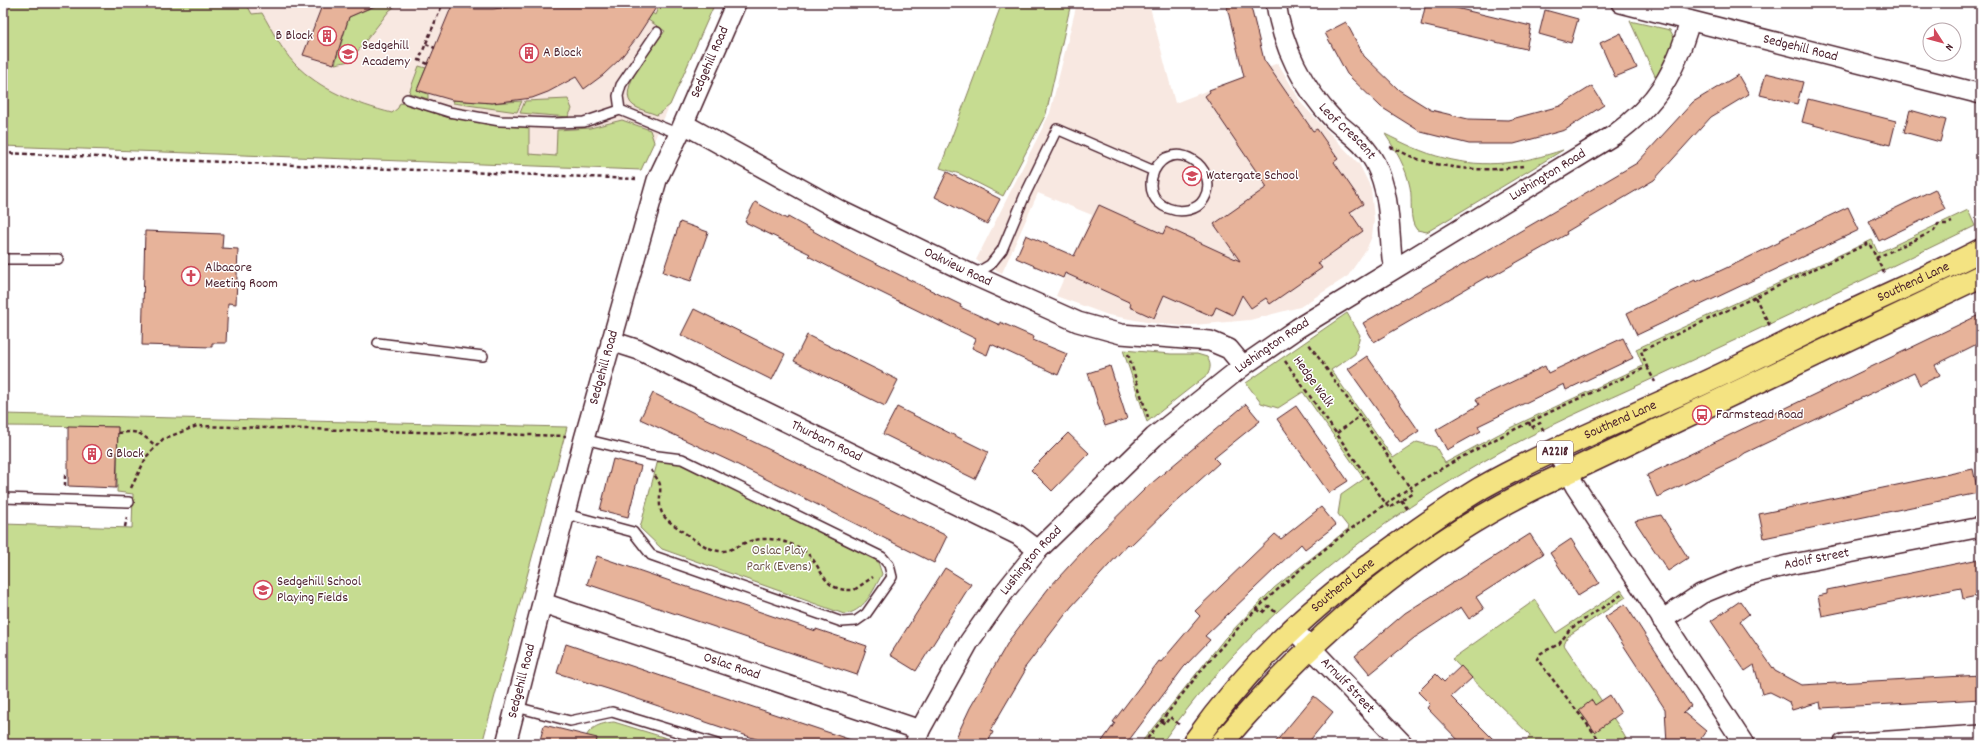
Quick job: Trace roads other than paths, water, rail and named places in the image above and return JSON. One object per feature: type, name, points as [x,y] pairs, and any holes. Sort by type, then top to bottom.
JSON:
[{"type":"main road","name":"Southend Lane","points":[[1187,735],[1234,690],[1262,658],[1286,623],[1329,596],[1367,566],[1441,513],[1499,479],[1552,444],[1709,381],[1826,323],[1981,250]]},
{"type":"main road","name":"Southend Lane","points":[[1221,744],[1281,676],[1309,647],[1370,594],[1462,528],[1496,507],[1981,276]]},
{"type":"main road","points":[[1826,323],[1837,344]]},
{"type":"street","name":"Sedgehill Road","points":[[506,744],[584,439],[657,180],[736,3]]},
{"type":"street","name":"Leof Crescent","points":[[1276,3],[1278,19],[1292,58],[1311,93],[1334,119],[1357,138],[1375,163],[1386,190],[1392,258],[1396,266]]},
{"type":"street","name":"Sedgehill Road","points":[[1621,3],[1669,9],[1690,21],[1981,94]]},
{"type":"street","name":"Lushington Road","points":[[918,737],[969,642],[1002,595],[1038,550],[1154,437],[1273,344],[1396,266],[1614,135],[1634,121],[1651,104],[1665,82],[1676,62],[1690,21]]},
{"type":"street","name":"Oakview Road","points":[[681,129],[839,210],[973,275],[1078,322],[1121,334],[1210,340],[1229,349],[1243,366]]},
{"type":"street","name":"Thurbarn Road","points":[[611,341],[639,350],[1018,536],[1038,550]]},
{"type":"street","points":[[1552,444],[1575,486],[1744,744]]},
{"type":"street","name":"Adolf Street","points":[[1662,620],[1701,594],[1745,576],[1981,526]]},
{"type":"street","name":"Oslac Road","points":[[543,603],[918,737]]},
{"type":"street","name":"Arnulf Street","points":[[1286,623],[1403,744]]},
{"type":"street","points":[[1843,744],[1981,735]]},
{"type":"lane","points":[[620,110],[618,96],[621,85],[657,32]]},
{"type":"lane","points":[[407,99],[448,112],[500,121],[552,123],[584,122],[620,110],[681,129]]},
{"type":"lane","points":[[973,275],[990,265],[1002,250],[1025,195],[1057,129],[1154,171]]},
{"type":"lane","points":[[1173,155],[1189,158],[1201,166],[1208,178],[1208,190],[1204,200],[1194,207],[1182,211],[1166,208],[1156,202],[1150,186],[1154,171],[1157,164],[1165,157],[1173,155]]},
{"type":"lane","points":[[3,259],[58,259]]},
{"type":"lane","points":[[378,343],[483,356]]},
{"type":"lane","points":[[566,514],[633,532],[651,555],[842,622],[856,621],[866,614],[892,577],[890,565],[882,556],[682,459],[650,455],[584,439]]},
{"type":"lane","points":[[3,498],[129,502]]},
{"type":"lane","points":[[516,707],[570,721],[612,712],[716,744]]},
{"type":"place","name":"B Block","points":[[327,36]]},
{"type":"place","name":"A Block","points":[[529,53]]},
{"type":"place","name":"Sedgehill Academy","points":[[348,54]]},
{"type":"place","name":"Watergate School","points":[[1192,176]]},
{"type":"place","name":"Albacore Meeting Room","points":[[191,276]]},
{"type":"place","name":"Farmstead Road","points":[[1702,415]]},
{"type":"place","name":"G Block","points":[[92,454]]},
{"type":"place","name":"Sedgehill School Playing Fields","points":[[263,590]]},
{"type":"park label","name":"Oslac Play Park (Evens)","points":[[779,560]]}]
